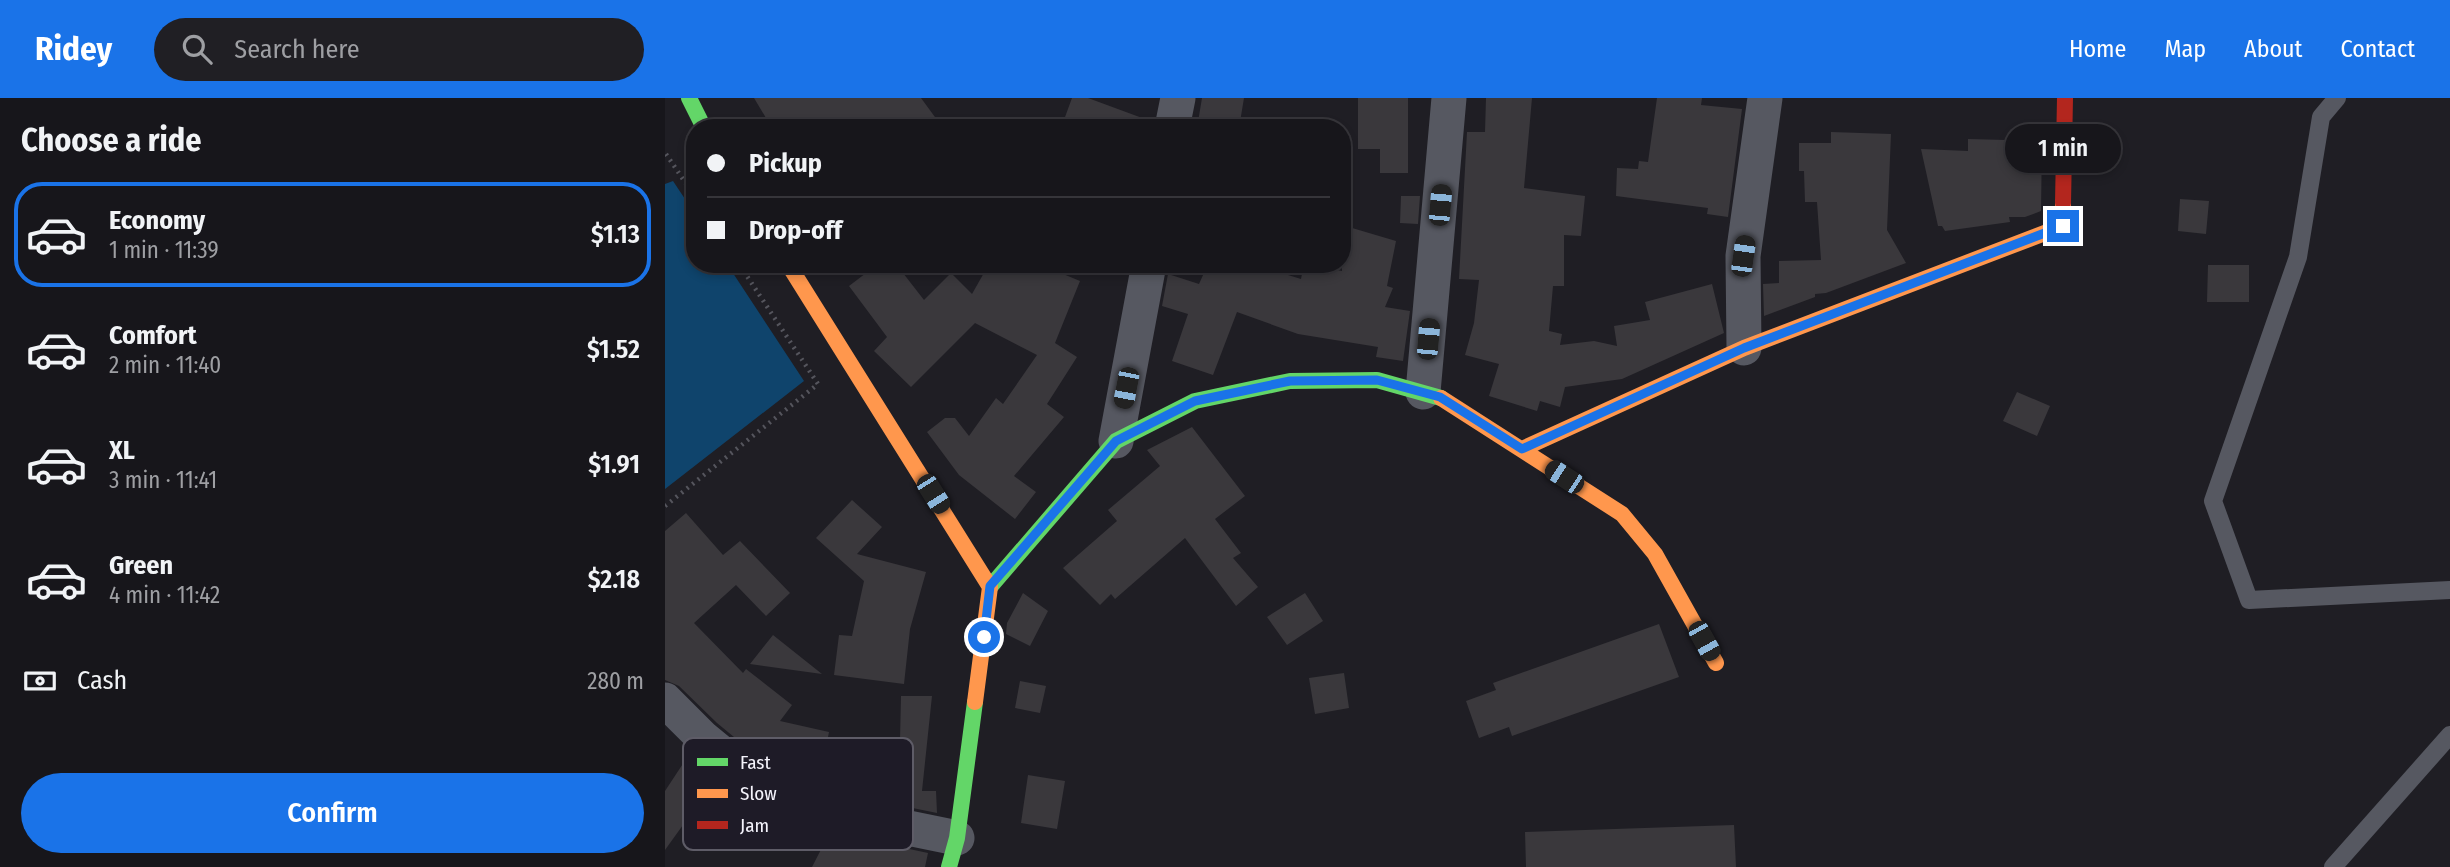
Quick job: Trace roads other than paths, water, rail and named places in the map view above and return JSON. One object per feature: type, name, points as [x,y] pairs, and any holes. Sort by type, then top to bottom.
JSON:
[{"type":"street","points":[[689,98],[700,119]]},
{"type":"street","points":[[1174,119],[1178,98]]},
{"type":"street","points":[[1423,392],[1450,98]]},
{"type":"street","points":[[1744,348],[1743,256],[1765,98]]},
{"type":"street","points":[[1522,449],[1744,348],[2063,226],[2065,98]]},
{"type":"street","points":[[794,273],[990,586]]},
{"type":"street","points":[[1116,441],[1147,273]]},
{"type":"street","points":[[913,841],[953,853],[990,586],[1116,441],[1195,401],[1290,381],[1377,380],[1440,397],[1622,514],[1655,554],[1716,663]]},
{"type":"street","points":[[665,700],[703,738]]},
{"type":"lane","points":[[2337,98],[2321,117],[2298,257],[2213,501],[2249,600],[2450,590]]},
{"type":"lane","points":[[2333,867],[2450,735]]},
{"type":"water","points":[[673,181],[686,200],[686,273],[733,273],[804,381],[665,489],[665,184]]}]
